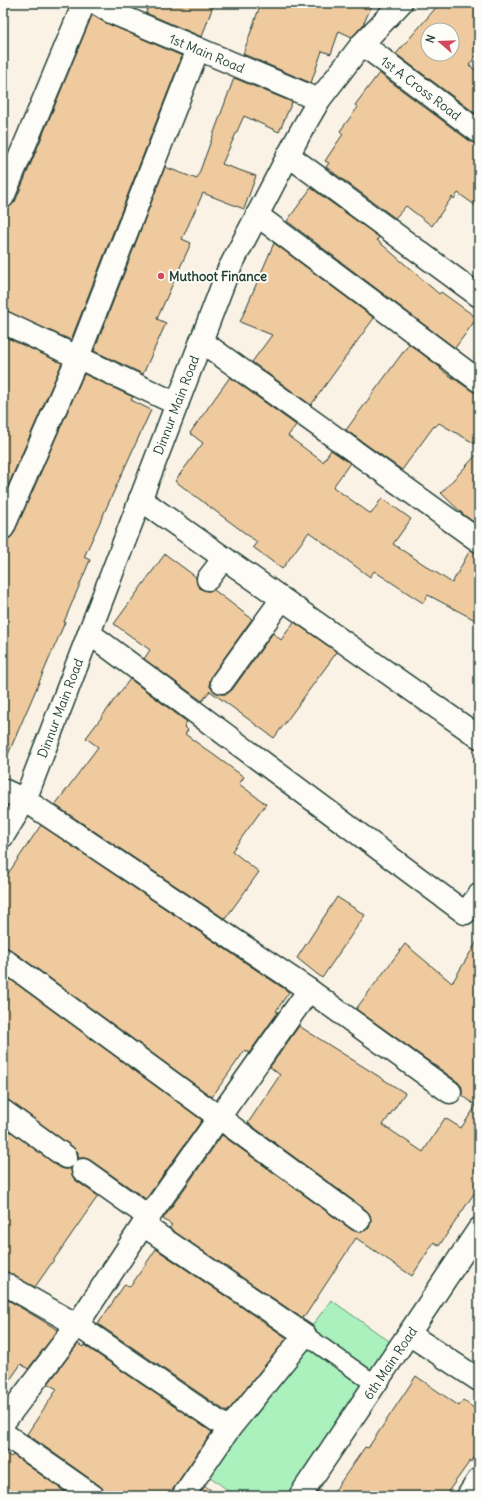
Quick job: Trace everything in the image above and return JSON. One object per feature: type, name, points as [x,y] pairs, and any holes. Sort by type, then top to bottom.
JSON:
[{"type":"street","points":[[3,197],[84,3]]},
{"type":"street","name":"Dinnur Main Road","points":[[3,836],[25,800],[228,270],[288,155],[319,100],[362,44],[401,3]]},
{"type":"street","name":"1st Main Road","points":[[108,6],[198,49],[319,100]]},
{"type":"street","name":"1st A Cross Road","points":[[362,44],[479,132]]},
{"type":"street","points":[[3,528],[78,357],[198,49]]},
{"type":"street","points":[[288,155],[479,296]]},
{"type":"street","points":[[257,215],[479,381]]},
{"type":"street","points":[[3,322],[177,404]]},
{"type":"street","points":[[201,341],[479,541]]},
{"type":"street","points":[[140,499],[479,737]]},
{"type":"street","points":[[208,579],[224,558]]},
{"type":"street","points":[[222,682],[282,599]]},
{"type":"street","points":[[89,633],[466,913],[479,894]]},
{"type":"street","points":[[3,790],[25,800],[309,990],[450,1092]]},
{"type":"street","points":[[3,959],[359,1220]]},
{"type":"street","points":[[3,1423],[77,1325],[146,1221],[309,990]]},
{"type":"street","points":[[3,1111],[66,1157]]},
{"type":"street","points":[[84,1170],[146,1221],[304,1335],[229,1429],[183,1496]]},
{"type":"street","name":"6th Main Road","points":[[300,1496],[479,1229]]},
{"type":"street","points":[[3,1283],[77,1325],[229,1429]]},
{"type":"street","points":[[408,1334],[479,1380]]},
{"type":"street","points":[[3,1433],[92,1496]]},
{"type":"street","points":[[468,1496],[479,1479]]},
{"type":"lane","points":[[304,1335],[376,1384]]},
{"type":"green space","points":[[331,1300],[399,1348],[300,1496],[235,1496],[204,1472]]},
{"type":"building","points":[[149,3],[214,3],[202,37],[146,13]]},
{"type":"building","points":[[261,3],[373,3],[363,25],[352,37],[339,31],[331,54],[322,51],[311,83],[243,54]]},
{"type":"building","points":[[440,3],[479,3],[479,52],[469,65],[479,73],[479,116],[396,54],[420,26],[420,62],[460,62],[460,22],[424,22]]},
{"type":"building","points":[[92,15],[106,23],[182,56],[71,340],[3,310],[3,211],[15,202]]},
{"type":"building","points":[[379,73],[471,142],[479,144],[479,208],[458,193],[454,199],[452,197],[432,226],[406,206],[395,218],[326,167],[329,163],[325,161],[343,134],[340,131],[358,107],[355,105]]},
{"type":"building","points":[[234,78],[292,102],[279,132],[244,116],[222,164],[256,176],[244,209],[203,193],[182,239],[191,243],[157,319],[166,323],[143,374],[94,351],[165,167],[197,179]]},
{"type":"building","points":[[311,188],[379,237],[377,240],[439,294],[441,292],[477,318],[455,348],[287,221]]},
{"type":"building","points":[[274,243],[374,318],[311,405],[252,362],[272,335],[240,322]]},
{"type":"building","points":[[3,336],[62,363],[3,497]]},
{"type":"building","points":[[409,344],[441,368],[440,369],[472,391],[479,393],[479,446],[439,423],[435,427],[434,426],[402,470],[346,430]]},
{"type":"building","points":[[84,374],[133,397],[131,400],[151,410],[84,557],[90,560],[3,766],[3,540],[10,538],[14,533]]},
{"type":"building","points":[[230,377],[296,425],[288,436],[323,462],[331,450],[350,463],[333,487],[371,514],[382,498],[411,519],[393,544],[452,583],[470,550],[479,553],[479,622],[428,595],[423,603],[374,571],[370,577],[309,532],[282,569],[253,547],[257,542],[175,481],[203,443],[190,433]]},
{"type":"building","points":[[479,452],[479,526],[464,515],[441,493]]},
{"type":"building","points":[[165,554],[196,577],[197,584],[201,589],[207,591],[214,590],[252,619],[212,675],[210,687],[215,692],[227,694],[232,690],[273,633],[281,640],[294,622],[337,652],[274,738],[210,691],[202,701],[144,659],[150,650],[114,624]]},
{"type":"building","points":[[130,679],[187,722],[184,726],[188,730],[185,734],[244,777],[239,784],[266,804],[232,851],[259,872],[225,919],[55,805],[98,747],[86,738]]},
{"type":"building","points":[[41,825],[289,992],[276,1011],[278,1012],[249,1053],[245,1050],[212,1097],[10,949],[3,947],[3,881]]},
{"type":"building","points":[[337,897],[365,915],[322,978],[297,958]]},
{"type":"building","points":[[479,938],[479,1186],[439,1246],[434,1242],[412,1276],[356,1238],[305,1316],[303,1315],[302,1318],[169,1228],[172,1225],[163,1219],[222,1135],[352,1230],[358,1232],[369,1228],[371,1221],[370,1215],[366,1210],[248,1123],[280,1075],[270,1067],[299,1026],[405,1093],[383,1125],[423,1152],[445,1118],[461,1128],[476,1106],[462,1095],[462,1087],[458,1082],[356,1009],[405,944],[452,983]]},
{"type":"building","points":[[3,974],[202,1120],[146,1199],[90,1160],[78,1158],[78,1152],[73,1147],[10,1101],[3,1099]]},
{"type":"building","points":[[3,1126],[59,1167],[71,1169],[75,1180],[98,1196],[35,1287],[3,1271]]},
{"type":"building","points":[[156,1249],[287,1338],[227,1412],[98,1324],[125,1284],[130,1287]]},
{"type":"building","points":[[3,1297],[58,1330],[28,1369],[21,1364],[3,1390]]},
{"type":"building","points":[[78,1344],[83,1347],[84,1345],[212,1432],[173,1489],[171,1496],[105,1496],[104,1490],[100,1486],[27,1434],[57,1389],[48,1384]]},
{"type":"building","points":[[416,1376],[459,1406],[463,1400],[479,1412],[479,1451],[445,1496],[331,1496],[365,1447],[368,1448]]},
{"type":"building","points":[[3,1452],[11,1457],[13,1455],[71,1496],[3,1496]]},
{"type":"building","points":[[205,1486],[219,1496],[198,1496]]},
{"type":"place","name":"Muthoot Finance","points":[[161,276]]}]
